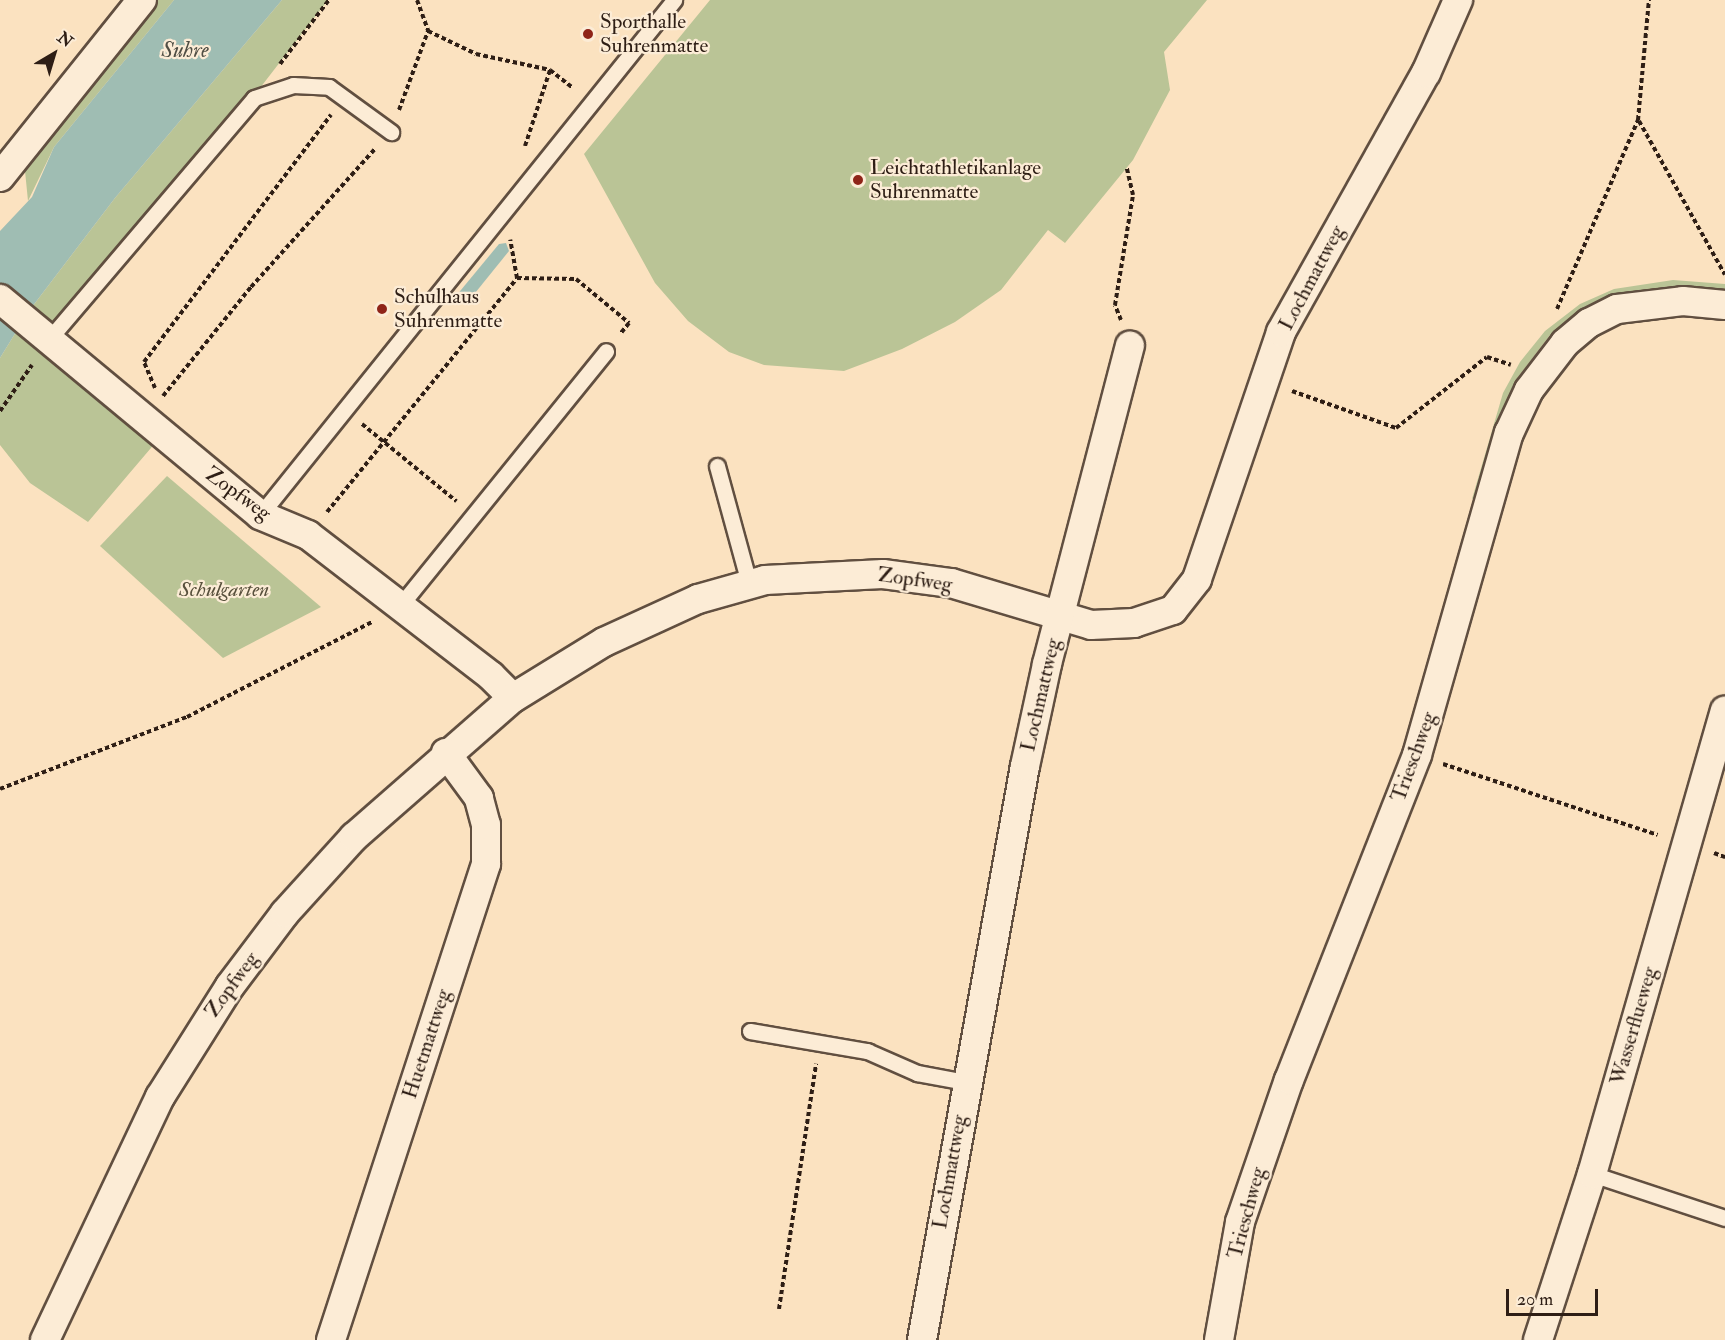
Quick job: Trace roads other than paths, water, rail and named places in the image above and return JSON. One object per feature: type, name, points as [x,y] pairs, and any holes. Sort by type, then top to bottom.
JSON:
[{"type":"street","points":[[0,177],[142,0]]},
{"type":"street","name":"Lochmattweg","points":[[922,1340],[966,1082],[1024,766],[1060,618],[1090,625],[1134,623],[1173,609],[1197,579],[1281,332],[1426,74],[1458,0]]},
{"type":"street","name":"Zopfweg","points":[[0,299],[50,338],[260,515],[308,535],[491,676],[513,698]]},
{"type":"street","name":"Trieschweg","points":[[1221,1339],[1240,1222],[1289,1080],[1417,755],[1509,433],[1537,376],[1565,343],[1589,323],[1617,309],[1683,301],[1725,305]]},
{"type":"street","points":[[1060,618],[1130,346]]},
{"type":"street","name":"Zopfweg","points":[[45,1340],[160,1097],[205,1022],[285,913],[354,837],[446,753],[513,698],[604,642],[698,599],[749,584],[884,573],[951,583],[1060,618]]},
{"type":"street","name":"Wasserflueweg","points":[[1538,1340],[1592,1174],[1725,711]]},
{"type":"street","name":"Huetmattweg","points":[[331,1340],[486,864],[486,825],[479,798],[446,753]]},
{"type":"lane","points":[[260,515],[674,0]]},
{"type":"lane","points":[[50,338],[254,98],[293,85],[329,87],[391,132]]},
{"type":"lane","points":[[399,607],[606,351]]},
{"type":"lane","points":[[717,466],[749,584]]},
{"type":"lane","points":[[750,1031],[867,1051],[917,1073],[966,1082]]},
{"type":"lane","points":[[1592,1174],[1725,1218]]},
{"type":"water","name":"Suhre","points":[[174,0],[282,0],[115,198],[29,311],[0,358],[0,231],[32,197],[54,147]]},
{"type":"water","points":[[506,243],[509,251],[467,303],[458,304],[456,296],[499,244]]},
{"type":"place","name":"Sporthalle Suhrenmatte","points":[[588,34]]},
{"type":"place","name":"Leichtathletikanlage Suhrenmatte","points":[[858,180]]},
{"type":"place","name":"Schulhaus Suhrenmatte","points":[[382,309]]},
{"type":"park label","name":"Schulgarten","points":[[224,590]]}]
